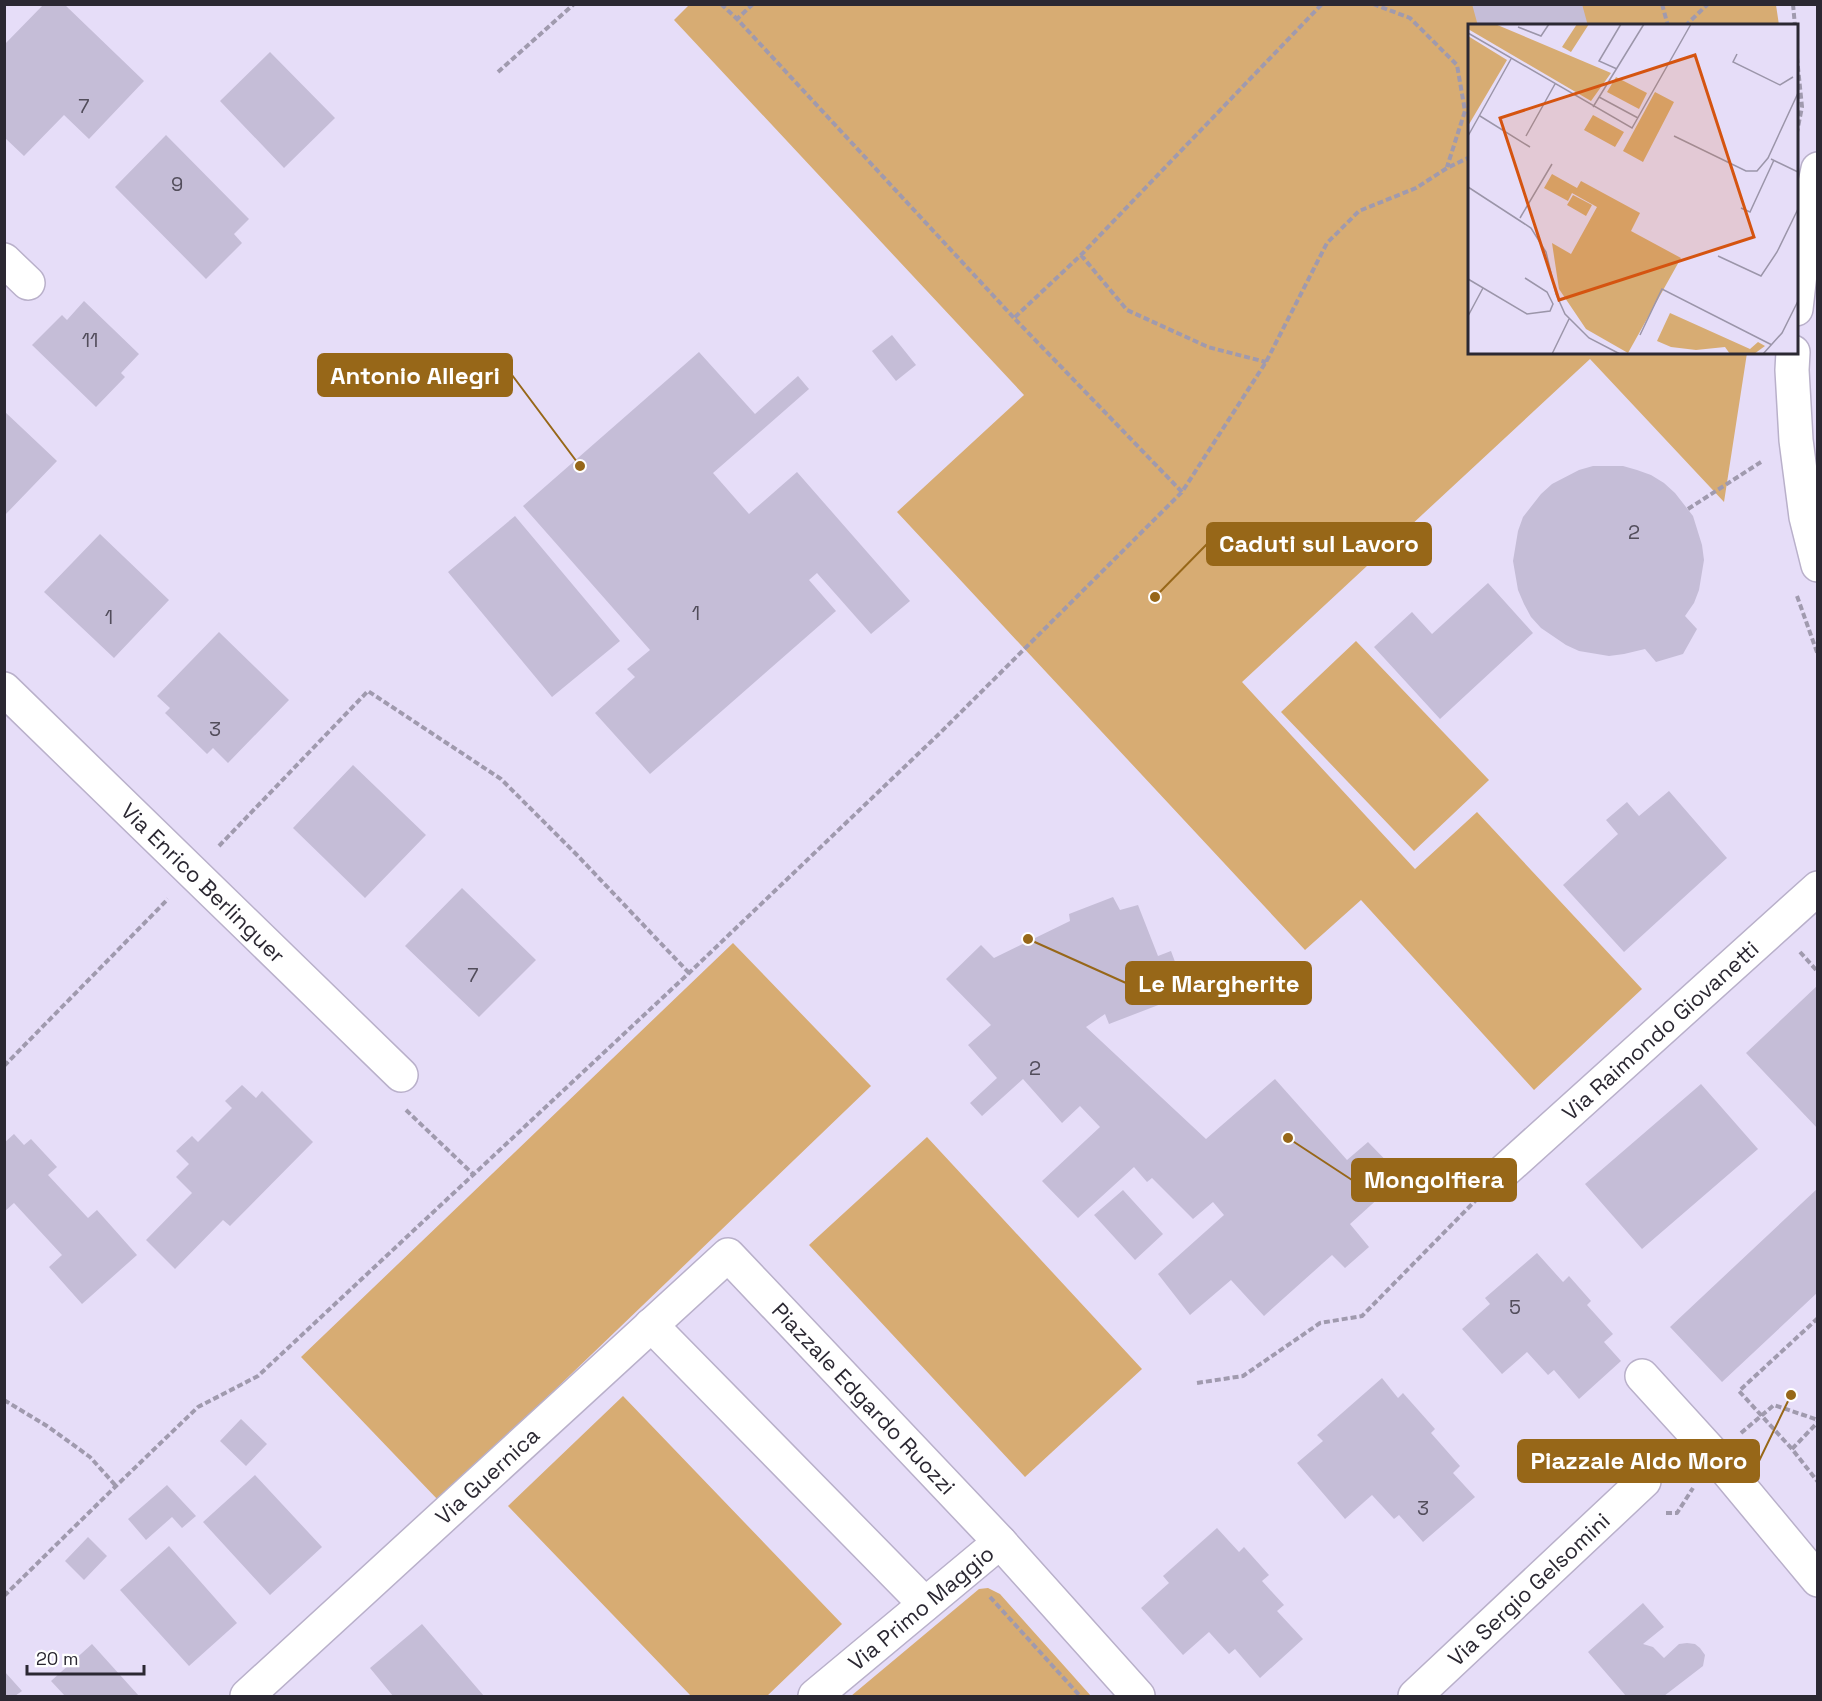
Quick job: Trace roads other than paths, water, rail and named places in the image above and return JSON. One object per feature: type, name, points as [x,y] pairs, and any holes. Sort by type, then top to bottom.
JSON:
[{"type":"street","points":[[1798,299],[1805,230],[1818,169]]},
{"type":"street","points":[[4,260],[28,283]]},
{"type":"street","points":[[1793,354],[1796,440],[1806,517],[1818,566]]},
{"type":"street","name":"Via Enrico Berlinguer","points":[[4,689],[400,1075]]},
{"type":"street","name":"Via Raimondo Giovanetti","points":[[1503,1173],[1818,888]]},
{"type":"street","name":"Via Guernica","points":[[247,1696],[728,1255]]},
{"type":"street","name":"Piazzale Edgardo Ruozzi","points":[[728,1255],[1000,1542]]},
{"type":"street","points":[[651,1325],[925,1604]]},
{"type":"street","points":[[1642,1376],[1714,1455],[1818,1580]]},
{"type":"street","name":"Via Sergio Gelsomini","points":[[1415,1696],[1644,1481]]},
{"type":"street","points":[[1000,1542],[1138,1696]]},
{"type":"street","name":"Via Primo Maggio","points":[[816,1696],[1000,1542]]},
{"type":"place","name":"Antonio Allegri","points":[[580,466]]},
{"type":"place","name":"Caduti sul Lavoro","points":[[1155,597]]},
{"type":"place","name":"Le Margherite","points":[[1028,939]]},
{"type":"place","name":"Mongolfiera","points":[[1288,1138]]},
{"type":"place","name":"Piazzale Aldo Moro","points":[[1791,1395]]}]
